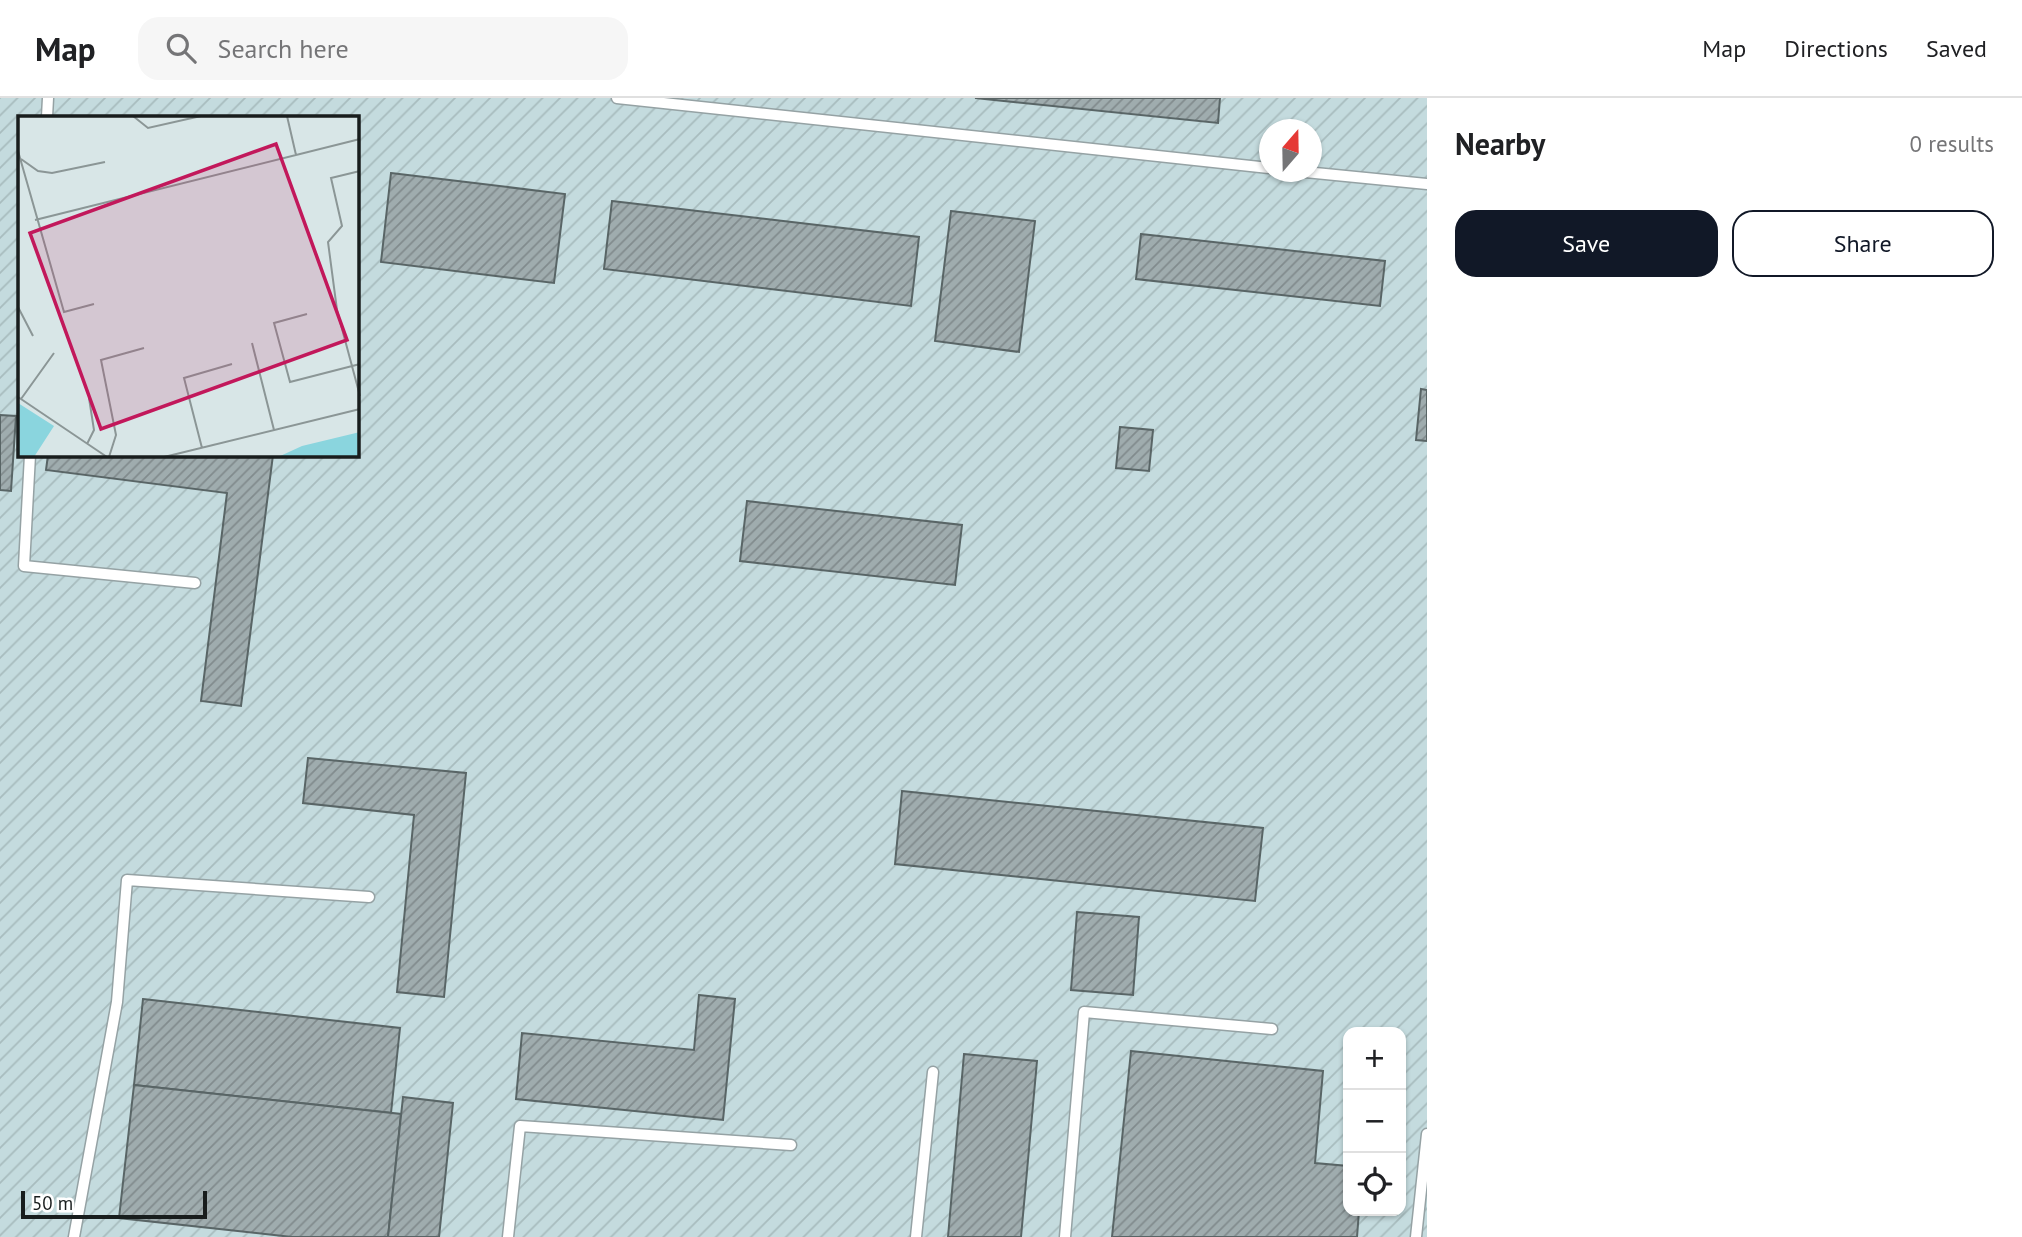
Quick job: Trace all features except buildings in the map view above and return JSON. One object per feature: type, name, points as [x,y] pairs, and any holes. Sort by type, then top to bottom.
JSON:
[{"type":"lane","points":[[47,116],[48,98]]},
{"type":"lane","points":[[617,98],[1259,167]]},
{"type":"lane","points":[[1322,174],[1427,184]]},
{"type":"lane","points":[[30,457],[24,566],[195,583]]},
{"type":"lane","points":[[74,1237],[117,1002],[127,880],[369,897]]},
{"type":"lane","points":[[1065,1237],[1084,1012],[1272,1029]]},
{"type":"lane","points":[[916,1237],[933,1072]]},
{"type":"lane","points":[[508,1237],[520,1126],[791,1145]]},
{"type":"lane","points":[[1416,1237],[1427,1134]]},
{"type":"shaded area","points":[[0,98],[1427,98],[1427,1237],[0,1237]]}]
